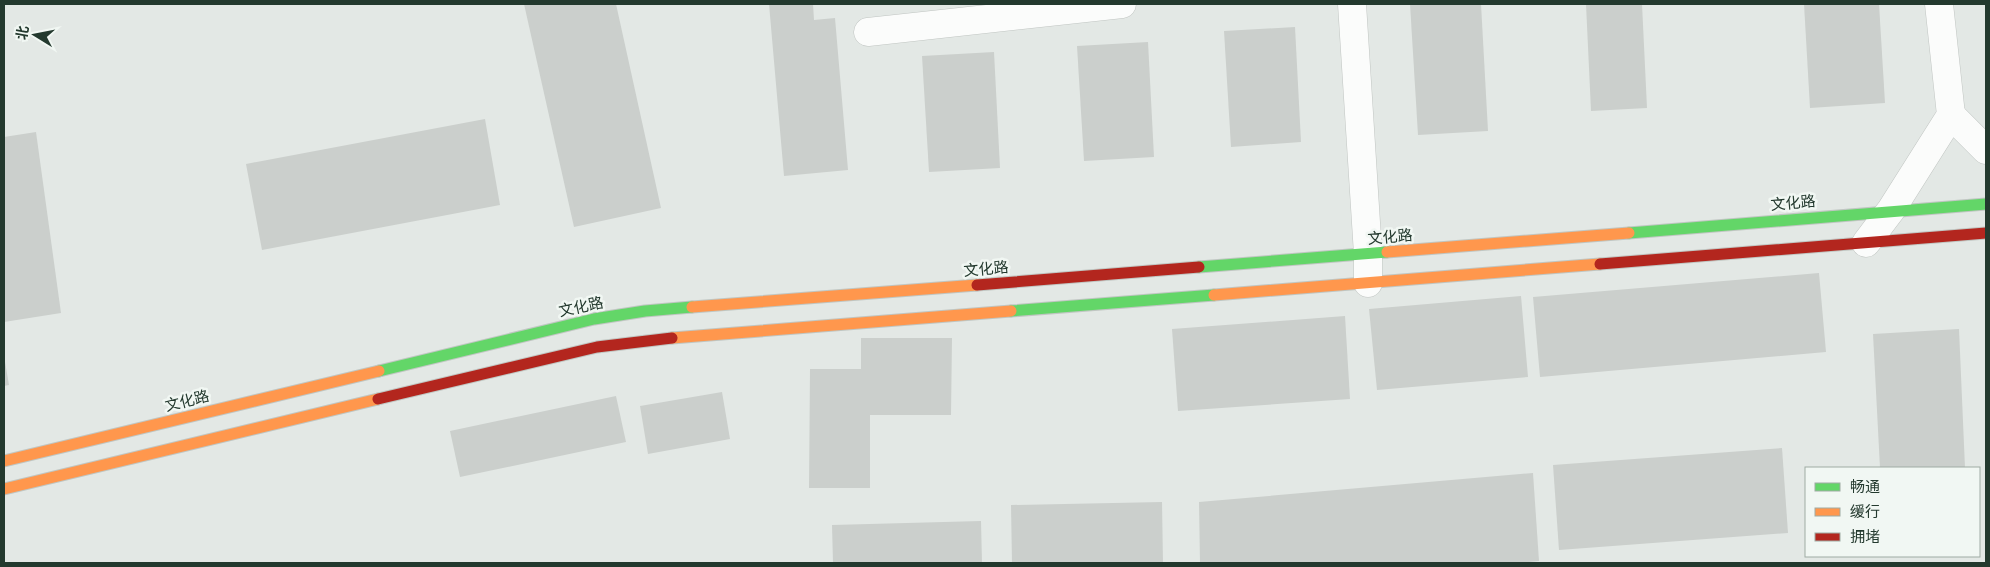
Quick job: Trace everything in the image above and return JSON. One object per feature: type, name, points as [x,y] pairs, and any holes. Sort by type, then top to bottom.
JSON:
[{"type":"street","points":[[868,32],[1122,4]]},
{"type":"street","points":[[1352,4],[1368,254],[1368,283]]},
{"type":"street","points":[[1866,243],[1891,210],[1951,115],[1939,4]]},
{"type":"street","points":[[1951,115],[1986,150]]},
{"type":"street","name":"文化路","points":[[4,461],[584,321],[645,311],[1368,254],[1891,210],[1986,204]]},
{"type":"street","points":[[4,489],[597,347],[649,340],[1986,234]]},
{"type":"building","points":[[524,4],[616,4],[661,208],[574,227]]},
{"type":"building","points":[[769,4],[813,4],[814,20],[835,18],[848,170],[784,176]]},
{"type":"building","points":[[1410,4],[1481,4],[1488,131],[1418,135]]},
{"type":"building","points":[[1586,4],[1642,4],[1647,108],[1591,111]]},
{"type":"building","points":[[1804,4],[1879,4],[1885,103],[1810,108]]},
{"type":"building","points":[[1295,27],[1301,142],[1231,147],[1224,31]]},
{"type":"building","points":[[1148,42],[1154,157],[1084,161],[1077,46]]},
{"type":"building","points":[[994,52],[1000,168],[929,172],[922,56]]},
{"type":"building","points":[[485,119],[500,205],[262,250],[246,164]]},
{"type":"building","points":[[36,132],[61,313],[4,322],[4,137]]},
{"type":"building","points":[[1819,273],[1826,352],[1540,377],[1533,297]]},
{"type":"building","points":[[1521,296],[1528,377],[1377,390],[1369,309]]},
{"type":"building","points":[[1345,316],[1350,399],[1178,411],[1172,329]]},
{"type":"building","points":[[1959,329],[1965,467],[1880,467],[1873,334]]},
{"type":"building","points":[[861,338],[952,338],[951,415],[870,415],[870,488],[809,488],[810,369],[861,369]]},
{"type":"building","points":[[4,356],[9,385],[4,386]]},
{"type":"building","points":[[722,392],[730,439],[648,454],[640,406]]},
{"type":"building","points":[[616,396],[626,442],[460,477],[450,431]]},
{"type":"building","points":[[1782,448],[1788,533],[1559,550],[1553,465]]},
{"type":"building","points":[[1533,473],[1539,561],[1518,563],[1200,563],[1199,502]]},
{"type":"building","points":[[1162,502],[1163,563],[1012,563],[1011,505]]},
{"type":"building","points":[[981,521],[982,563],[833,563],[832,525]]},
{"type":"traffic: fast","points":[[1629,233],[1986,204]]},
{"type":"traffic: fast","points":[[1199,267],[1387,252]]},
{"type":"traffic: fast","points":[[1011,311],[1214,295]]},
{"type":"traffic: fast","points":[[379,371],[594,319],[645,311],[692,307]]},
{"type":"traffic: slow","points":[[1387,252],[1629,233]]},
{"type":"traffic: slow","points":[[1214,295],[1600,264]]},
{"type":"traffic: slow","points":[[692,307],[977,285]]},
{"type":"traffic: slow","points":[[672,338],[1011,311]]},
{"type":"traffic: slow","points":[[4,461],[379,371]]},
{"type":"traffic: slow","points":[[4,489],[378,399]]},
{"type":"traffic: jam","points":[[1600,264],[1986,233]]},
{"type":"traffic: jam","points":[[977,285],[1199,267]]},
{"type":"traffic: jam","points":[[378,399],[597,347],[672,338]]}]
